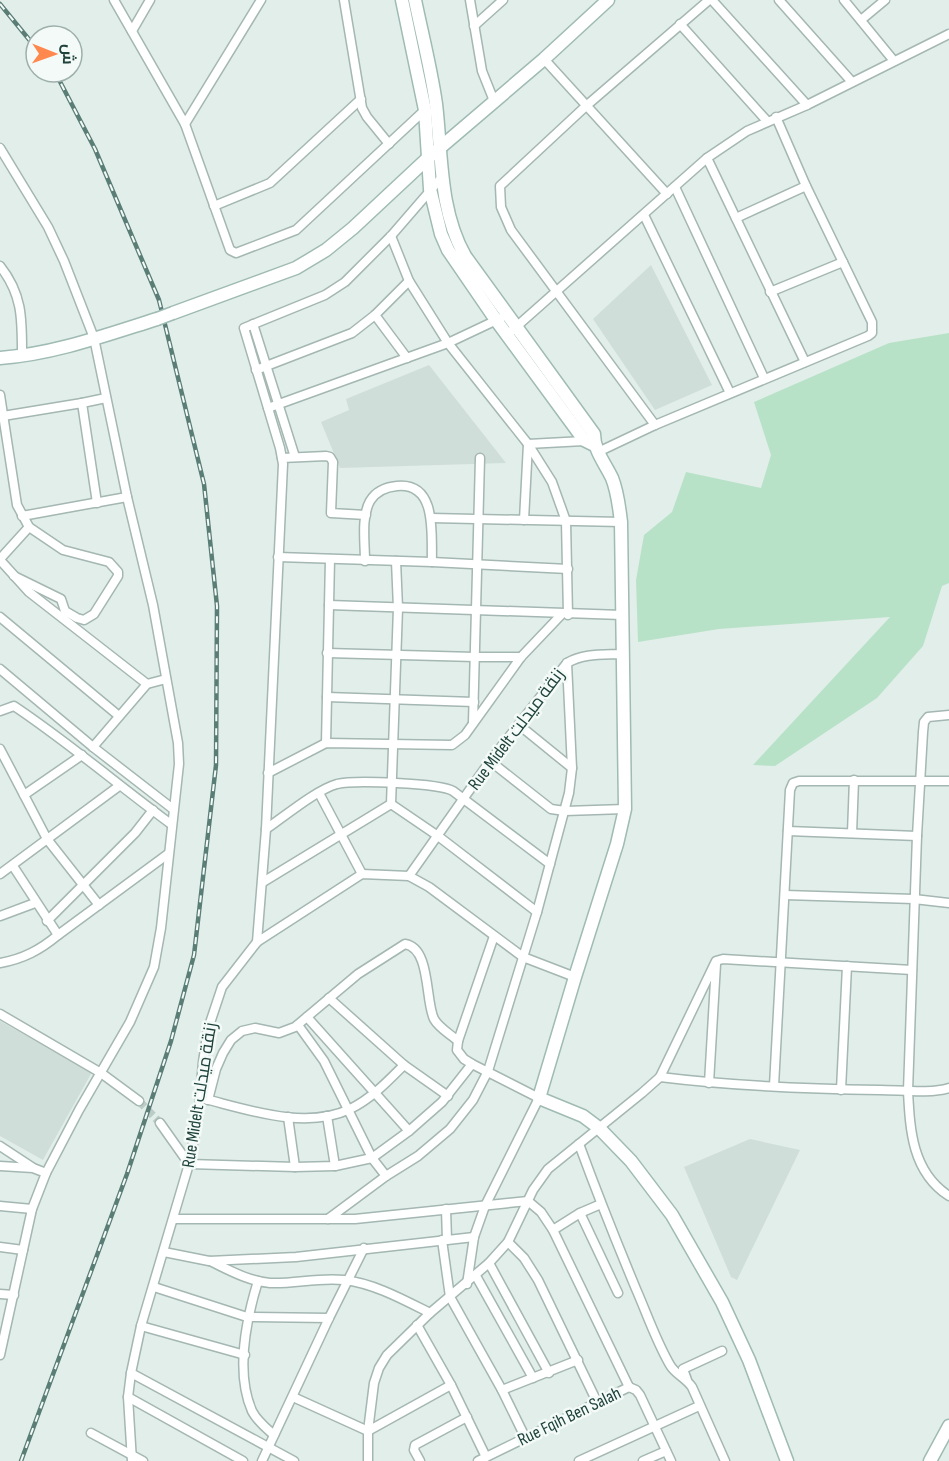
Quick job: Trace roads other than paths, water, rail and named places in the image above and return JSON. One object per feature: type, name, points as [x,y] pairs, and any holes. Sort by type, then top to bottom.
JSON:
[{"type":"street","points":[[114,0],[185,124],[230,250],[236,253],[296,230],[435,101]]},
{"type":"street","points":[[132,32],[150,0]]},
{"type":"street","points":[[185,124],[261,0]]},
{"type":"street","points":[[344,0],[364,113],[389,144]]},
{"type":"street","points":[[402,0],[425,110],[430,189],[441,234],[448,250],[592,442],[613,480],[621,522],[625,809],[617,844],[539,1098],[485,1206],[474,1237],[467,1284]]},
{"type":"street","points":[[415,0],[435,101],[442,177],[452,231],[501,318]]},
{"type":"street","points":[[470,0],[482,71],[494,101]]},
{"type":"street","points":[[474,26],[504,0]]},
{"type":"street","points":[[0,357],[22,356],[157,319],[284,273],[305,263],[353,228],[428,158],[544,59],[608,0]]},
{"type":"street","points":[[655,424],[506,221],[501,207],[500,186],[586,106],[710,0],[807,105]]},
{"type":"street","points":[[779,0],[852,82]]},
{"type":"street","points":[[844,0],[894,61]]},
{"type":"street","points":[[861,20],[885,0]]},
{"type":"street","points":[[680,24],[767,121]]},
{"type":"street","points":[[511,331],[707,158],[730,141],[949,34]]},
{"type":"street","points":[[544,59],[667,194]]},
{"type":"street","points":[[214,206],[270,183],[361,99]]},
{"type":"street","points":[[528,444],[592,442],[655,424],[872,333],[872,322],[806,186],[776,117]]},
{"type":"street","points":[[0,148],[48,227],[94,338],[127,497],[153,605],[178,743],[179,764],[161,928],[154,967],[130,1022],[46,1173],[32,1209],[0,1352]]},
{"type":"street","points":[[707,158],[805,362]]},
{"type":"street","points":[[257,942],[266,829],[282,458],[244,331],[246,326],[325,295],[338,287],[391,236],[442,177]]},
{"type":"street","points":[[736,218],[806,186]]},
{"type":"street","points":[[675,187],[764,378]]},
{"type":"street","points":[[644,215],[730,393]]},
{"type":"street","points":[[268,773],[326,743],[453,745],[465,735],[521,657],[564,615],[568,569],[566,521],[552,482],[528,444],[448,343],[409,281],[391,236]]},
{"type":"street","points":[[770,292],[843,262]]},
{"type":"street","points":[[0,266],[11,280],[18,297],[22,320],[22,356]]},
{"type":"street","points":[[256,370],[352,333],[375,315],[409,281]]},
{"type":"street","points":[[375,315],[407,358]]},
{"type":"street","points":[[268,408],[448,343],[501,318]]},
{"type":"street","points":[[253,324],[295,457]]},
{"type":"street","points":[[0,395],[17,505],[29,527],[63,550],[109,562],[117,569],[118,576],[94,614],[84,620],[65,611],[62,599],[14,576]]},
{"type":"street","points":[[3,416],[106,398]]},
{"type":"street","points":[[82,403],[97,503]]},
{"type":"street","points":[[524,520],[528,444]]},
{"type":"street","points":[[282,458],[330,457],[333,462],[331,513],[366,515]]},
{"type":"street","points":[[473,723],[480,458]]},
{"type":"street","points":[[365,561],[366,515],[369,503],[385,488],[399,486],[411,488],[427,502],[431,518],[432,562]]},
{"type":"street","points":[[22,516],[127,497]]},
{"type":"street","points":[[431,518],[621,522]]},
{"type":"street","points":[[29,527],[0,560],[29,592],[147,684]]},
{"type":"street","points":[[278,557],[568,569]]},
{"type":"street","points":[[326,743],[330,559]]},
{"type":"street","points":[[391,804],[398,608],[396,561]]},
{"type":"street","points":[[328,605],[564,615],[622,615]]},
{"type":"street","points":[[0,617],[119,716]]},
{"type":"street","points":[[327,653],[521,657]]},
{"type":"street","name":"Rue Midelt زنقة ميدلت","points":[[409,876],[490,761],[567,663],[573,659],[590,655],[623,654]]},
{"type":"street","points":[[328,1219],[386,1176],[418,1156],[450,1130],[468,1108],[488,1071],[537,912],[565,811],[572,768],[567,663]]},
{"type":"street","points":[[0,669],[93,747],[173,809]]},
{"type":"street","points":[[93,747],[147,684],[166,679]]},
{"type":"street","points":[[327,697],[474,702]]},
{"type":"street","points":[[0,711],[14,705],[60,737],[119,786],[171,824]]},
{"type":"street","points":[[949,715],[932,715],[924,722],[914,899],[908,1090],[909,1130],[915,1152],[927,1176],[949,1196]]},
{"type":"street","points":[[519,724],[572,768]]},
{"type":"street","points":[[0,749],[47,839],[81,886],[99,905]]},
{"type":"street","points":[[24,795],[82,755]]},
{"type":"street","points":[[490,761],[545,806],[565,811],[625,809]]},
{"type":"street","points":[[0,774],[10,768]]},
{"type":"street","points":[[852,833],[854,780]]},
{"type":"street","points":[[774,1086],[790,790],[793,783],[854,780],[949,782]]},
{"type":"street","points":[[266,829],[336,784],[444,787],[453,791],[550,864]]},
{"type":"street","points":[[0,874],[119,786]]},
{"type":"street","points":[[319,793],[363,874],[409,876],[429,887],[523,957],[575,977]]},
{"type":"street","points":[[263,882],[391,804]]},
{"type":"street","points":[[391,804],[438,836],[537,912]]},
{"type":"street","points":[[47,921],[135,833],[153,810]]},
{"type":"street","points":[[788,831],[917,836]]},
{"type":"street","points":[[0,963],[21,959],[33,953],[168,854]]},
{"type":"street","points":[[13,866],[58,935]]},
{"type":"street","name":"Rue Midelt زنقة ميدلت","points":[[131,1458],[128,1397],[131,1373],[141,1326],[174,1219],[204,1099],[204,1045],[217,998],[229,976],[257,942],[363,874]]},
{"type":"street","points":[[785,895],[914,899],[949,903]]},
{"type":"street","points":[[0,916],[35,903]]},
{"type":"street","points":[[494,936],[458,1041],[457,1050],[472,1064],[539,1098],[583,1116],[613,1140],[650,1183],[687,1239],[722,1302],[749,1359],[787,1461]]},
{"type":"street","points":[[404,1065],[375,1093],[349,1109],[327,1116],[288,1117],[204,1099],[223,1053],[238,1034],[250,1028],[274,1033],[285,1032],[298,1025],[358,975],[401,945],[409,945],[419,955],[435,1021],[458,1041]]},
{"type":"street","points":[[368,1461],[371,1400],[379,1368],[387,1355],[430,1312],[476,1276],[508,1242],[537,1182],[548,1169],[660,1077],[716,961],[723,959],[912,970]]},
{"type":"street","points":[[709,1083],[716,961]]},
{"type":"street","points":[[841,1090],[847,966]]},
{"type":"street","points":[[329,998],[404,1065],[448,1096]]},
{"type":"street","points":[[0,1014],[101,1073],[138,1101]]},
{"type":"street","points":[[308,1017],[409,1131]]},
{"type":"street","points":[[298,1025],[324,1061],[372,1158],[386,1176]]},
{"type":"street","points":[[160,1123],[189,1164],[335,1166],[372,1158],[409,1131],[448,1096],[472,1064]]},
{"type":"street","points":[[660,1077],[709,1083],[841,1090],[949,1088]]},
{"type":"street","points":[[327,1116],[335,1166]]},
{"type":"street","points":[[288,1117],[295,1167]]},
{"type":"street","points":[[579,1144],[601,1204],[666,1358],[675,1372],[687,1380]]},
{"type":"street","points":[[0,1146],[33,1168],[46,1173]]},
{"type":"street","points":[[0,1166],[33,1168]]},
{"type":"street","points":[[174,1219],[368,1218],[528,1201],[541,1212],[553,1230],[600,1324],[628,1387],[636,1390],[640,1395],[671,1461]]},
{"type":"street","points":[[553,1230],[580,1213],[601,1204]]},
{"type":"street","points":[[0,1206],[32,1209]]},
{"type":"street","points":[[446,1209],[445,1240],[450,1297],[502,1390],[525,1437]]},
{"type":"street","points":[[580,1213],[618,1293]]},
{"type":"street","points":[[164,1252],[209,1261],[296,1257],[474,1237]]},
{"type":"street","points":[[508,1242],[524,1258],[538,1280],[597,1402]]},
{"type":"street","points":[[0,1247],[23,1250]]},
{"type":"street","points":[[262,1461],[364,1248]]},
{"type":"street","points":[[209,1261],[235,1274],[258,1281],[285,1282],[316,1278],[347,1280],[374,1288],[430,1312]]},
{"type":"street","points":[[489,1263],[549,1372]]},
{"type":"street","points":[[476,1276],[533,1378]]},
{"type":"street","points":[[258,1281],[247,1317],[244,1374],[253,1412],[274,1436]]},
{"type":"street","points":[[153,1287],[247,1317],[329,1318]]},
{"type":"street","points":[[0,1294],[14,1295]]},
{"type":"street","points":[[417,1325],[451,1385],[486,1457]]},
{"type":"street","points":[[141,1326],[245,1355]]},
{"type":"street","points":[[722,1352],[683,1369],[725,1461]]},
{"type":"street","points":[[502,1390],[578,1360]]},
{"type":"street","points":[[131,1373],[294,1461]]},
{"type":"street","points":[[368,1431],[451,1385]]},
{"type":"street","name":"Rue Fqih Ben Salah","points":[[477,1461],[628,1387]]},
{"type":"street","points":[[128,1397],[243,1461]]},
{"type":"street","points":[[293,1397],[368,1431]]},
{"type":"street","points":[[579,1461],[699,1406]]},
{"type":"street","points":[[420,1461],[414,1450],[415,1445],[467,1417]]},
{"type":"street","points":[[930,1461],[949,1426]]},
{"type":"street","points":[[91,1433],[131,1458],[143,1461]]},
{"type":"street","points":[[644,1461],[666,1451]]},
{"type":"tunnel","points":[[139,1101],[160,1123]]},
{"type":"railway","points":[[0,4],[24,33]]},
{"type":"railway","points":[[21,1461],[127,1174],[171,1041],[194,955],[216,765],[217,606],[204,484],[159,300],[95,149],[61,84]]}]
